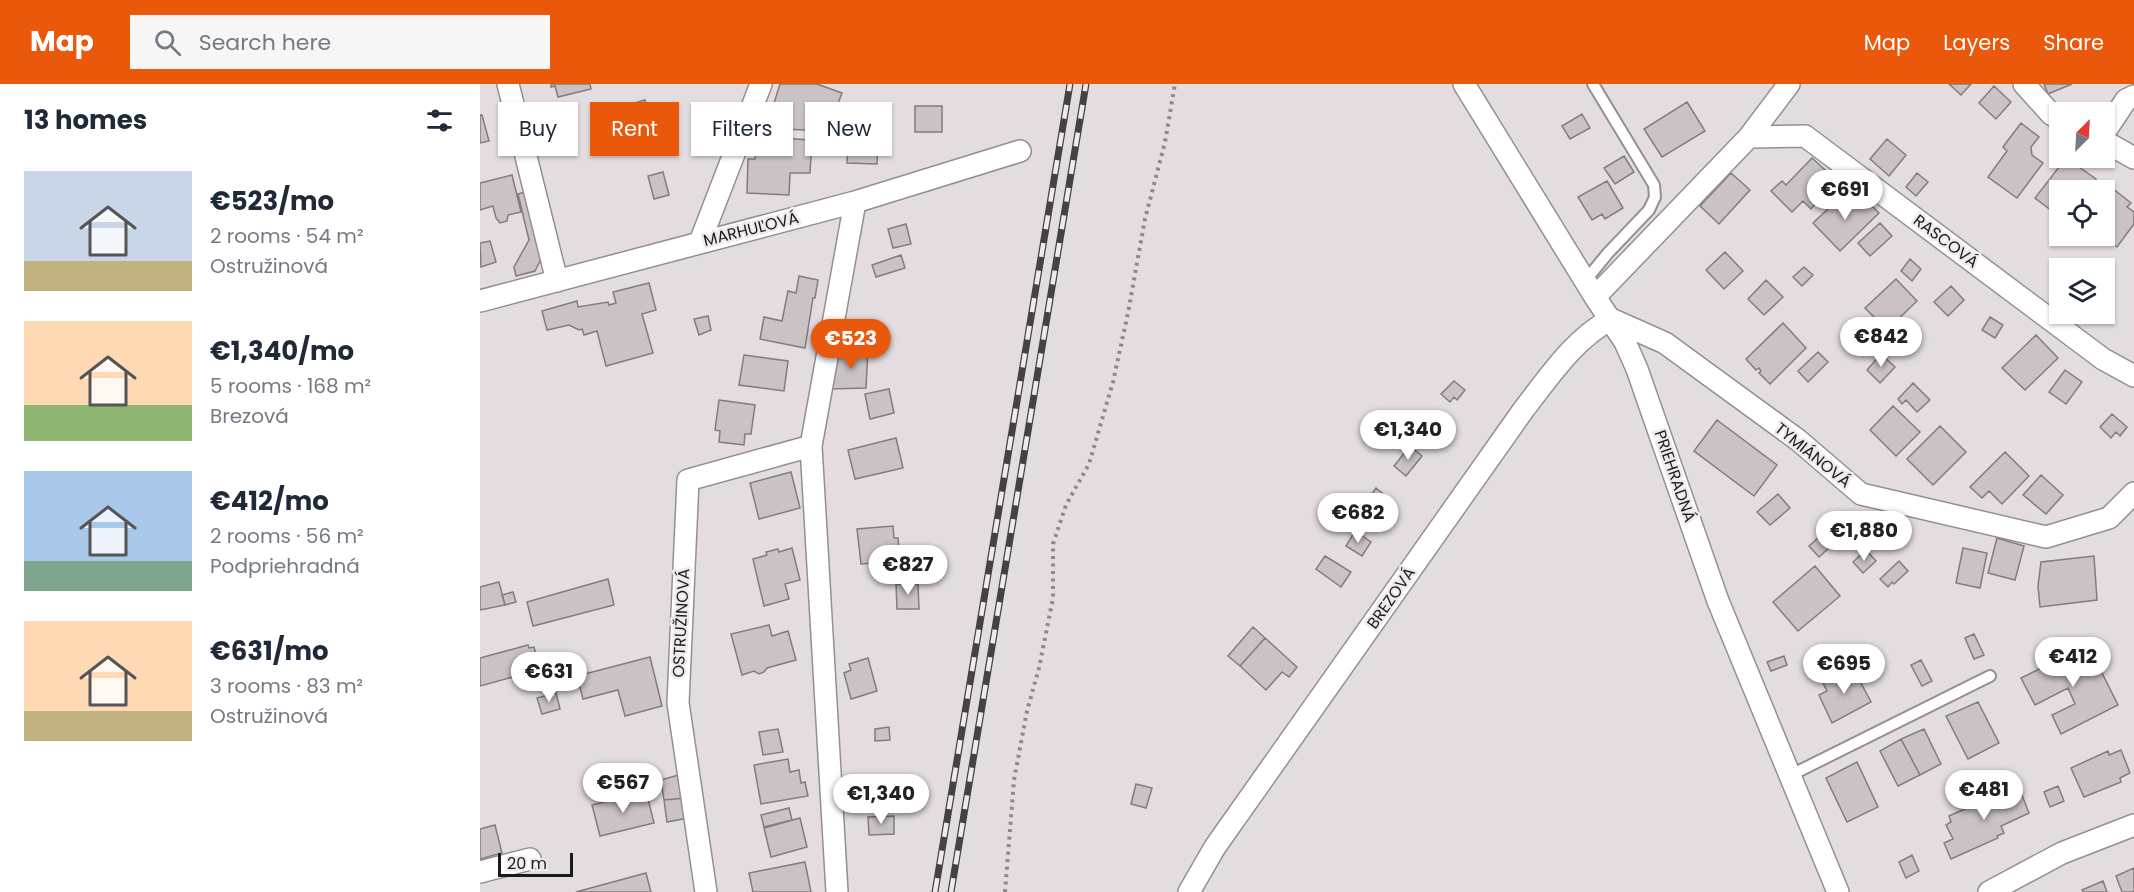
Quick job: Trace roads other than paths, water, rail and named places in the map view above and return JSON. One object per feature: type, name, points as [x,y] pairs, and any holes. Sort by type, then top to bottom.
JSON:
[{"type":"street","points":[[508,84],[557,281]]},
{"type":"street","points":[[700,242],[761,84]]},
{"type":"street","name":"PRIEHRADNÁ","points":[[1464,84],[1625,342],[1637,369],[1718,601],[1838,892]]},
{"type":"street","points":[[1590,289],[1749,137],[1789,84]]},
{"type":"street","points":[[2024,84],[2049,113]]},
{"type":"street","points":[[2115,117],[2127,100],[2134,96]]},
{"type":"street","name":"RASCOVÁ","points":[[1749,137],[1805,136],[2103,359],[2134,376]]},
{"type":"street","points":[[2115,147],[2134,158]]},
{"type":"street","name":"MARHUĽOVÁ","points":[[480,301],[855,202],[1020,151]]},
{"type":"street","points":[[837,892],[811,446],[855,202]]},
{"type":"street","name":"TYMIÁNOVÁ","points":[[1611,319],[1665,343],[1798,440],[1861,494],[2046,537],[2109,518],[2134,493]]},
{"type":"street","name":"BREZOVÁ","points":[[1189,892],[1222,838],[1524,409],[1570,350],[1597,326],[1611,319]]},
{"type":"street","name":"OSTRUŽINOVÁ","points":[[706,892],[678,704],[688,480],[811,446]]},
{"type":"street","points":[[1989,892],[2062,853],[2134,825]]},
{"type":"street","points":[[480,872],[530,859]]},
{"type":"lane","points":[[1590,289],[1608,253],[1649,210],[1655,197],[1654,185],[1593,84]]},
{"type":"lane","points":[[1789,776],[1990,676]]},
{"type":"railway","points":[[935,892],[1070,84]]},
{"type":"railway","points":[[951,892],[1086,84]]}]
